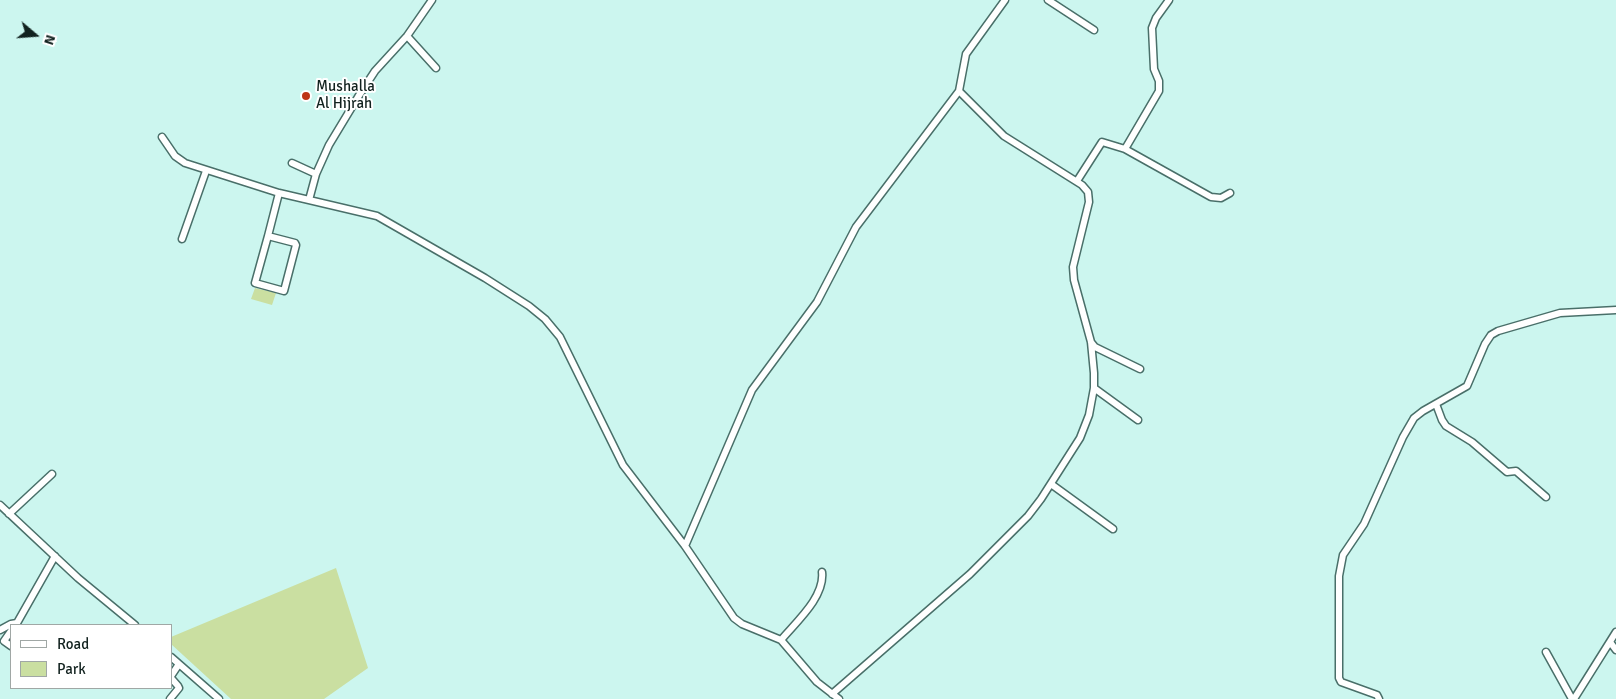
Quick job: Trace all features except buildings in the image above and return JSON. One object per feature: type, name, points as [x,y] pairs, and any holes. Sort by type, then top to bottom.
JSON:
[{"type":"street","points":[[309,200],[316,174],[336,134],[375,71],[407,36],[432,0]]},
{"type":"street","points":[[686,546],[752,390],[817,302],[856,227],[959,91],[966,54],[1005,0]]},
{"type":"street","points":[[1048,0],[1094,30]]},
{"type":"street","points":[[1126,149],[1159,91],[1159,81],[1154,69],[1152,28],[1156,18],[1169,0]]},
{"type":"street","points":[[407,36],[436,68]]},
{"type":"street","points":[[162,137],[179,159],[206,171],[279,193],[377,216],[485,278],[529,306],[545,319],[560,337],[623,465],[686,546],[737,621],[781,640],[812,676],[836,697],[986,560],[1028,516],[1080,438],[1085,427],[1094,388],[1091,342],[1073,275],[1073,267],[1089,202],[1088,192],[1077,181],[1004,136],[959,91]]},
{"type":"street","points":[[1077,181],[1102,142],[1126,149],[1211,197],[1221,198],[1230,193]]},
{"type":"street","points":[[292,163],[316,174]]},
{"type":"street","points":[[182,239],[206,171]]},
{"type":"street","points":[[268,236],[295,243],[296,245],[284,291],[255,282],[279,193]]},
{"type":"street","points":[[1379,699],[1377,695],[1341,682],[1339,678],[1339,576],[1341,559],[1364,524],[1403,437],[1414,418],[1422,411],[1469,384],[1485,344],[1491,335],[1498,331],[1560,313],[1616,310]]},
{"type":"street","points":[[1091,342],[1095,347],[1140,368]]},
{"type":"street","points":[[1094,388],[1138,420]]},
{"type":"street","points":[[1436,404],[1446,426],[1472,442],[1507,472],[1516,471],[1546,497]]},
{"type":"street","points":[[9,514],[52,474]]},
{"type":"street","points":[[1051,484],[1113,529]]},
{"type":"street","points":[[0,505],[54,556],[134,624]]},
{"type":"street","points":[[16,624],[54,556]]},
{"type":"street","points":[[781,640],[817,596],[822,584],[822,572]]},
{"type":"street","points":[[1546,652],[1573,699],[1616,632]]},
{"type":"street","points":[[10,633],[4,642],[10,645]]},
{"type":"street","points":[[1610,642],[1616,650]]},
{"type":"street","points":[[172,658],[219,699]]},
{"type":"street","points":[[172,675],[179,664]]},
{"type":"street","points":[[170,699],[179,687],[172,678]]},
{"type":"green space","points":[[255,288],[276,293],[272,305],[251,299]]},
{"type":"green space","points":[[336,568],[368,668],[324,699],[231,699],[172,645],[172,637]]},
{"type":"place","name":"Mushalla Al Hijrah","points":[[306,96]]}]
